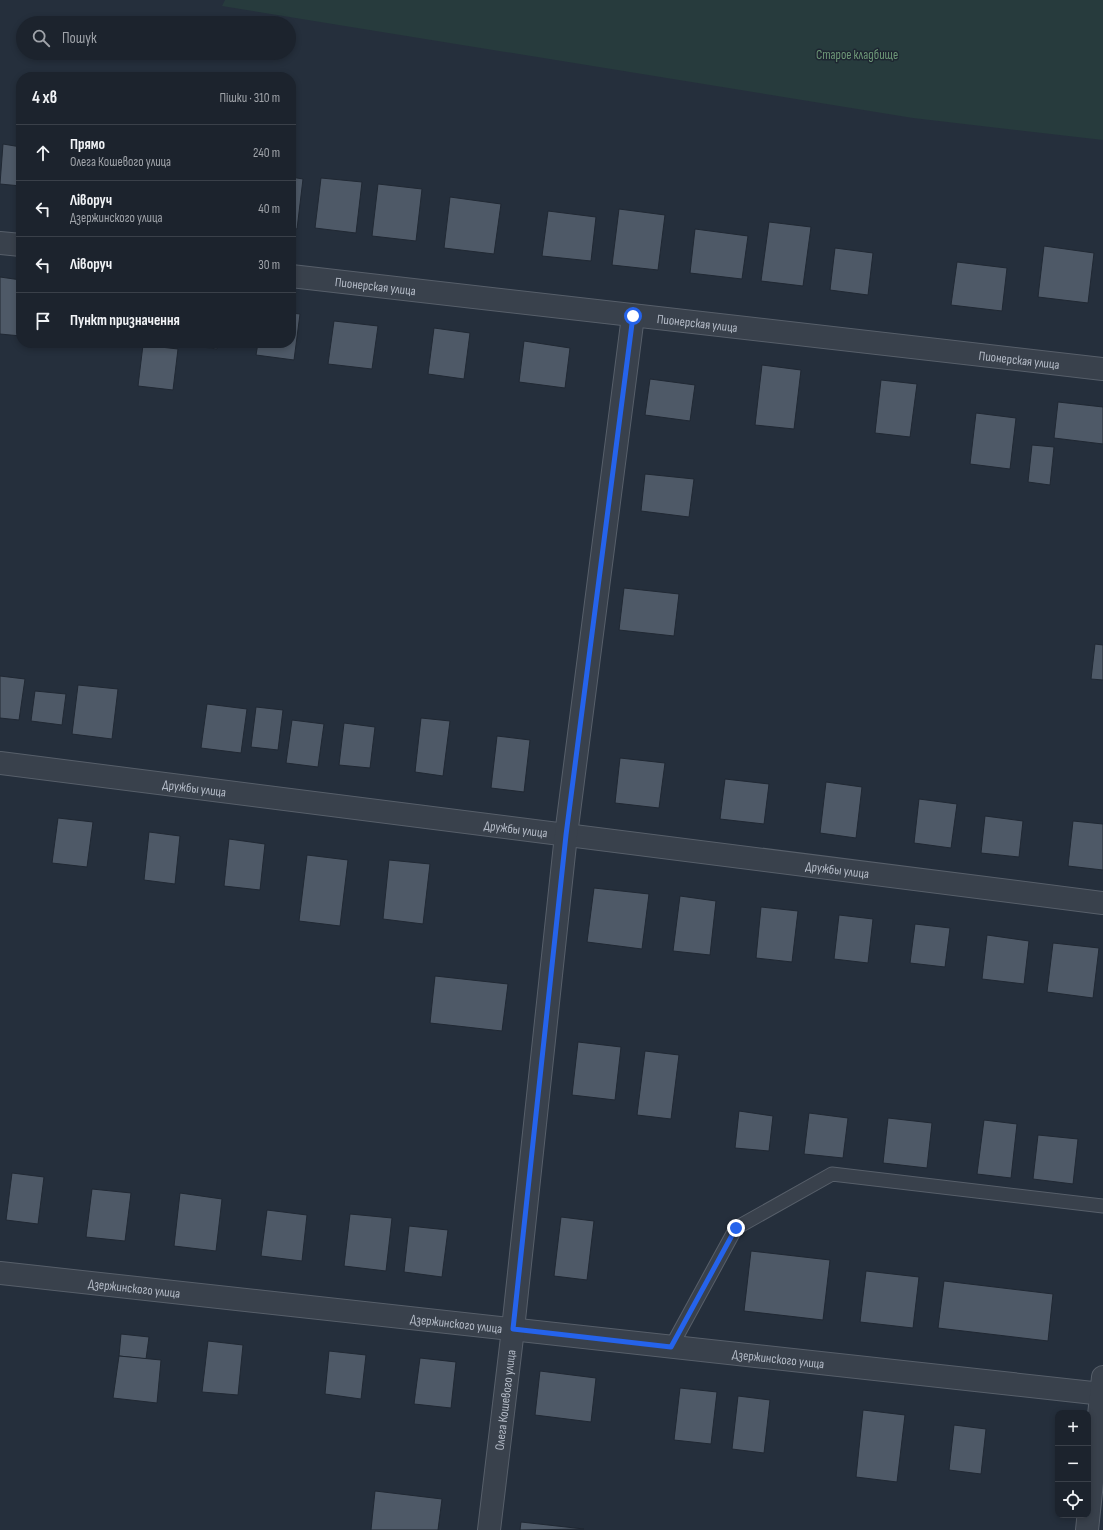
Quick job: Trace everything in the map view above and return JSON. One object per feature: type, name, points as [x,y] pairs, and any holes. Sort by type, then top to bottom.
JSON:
[{"type":"street","points":[[0,243],[16,245]]},
{"type":"street","name":"Пионерская улица","points":[[296,277],[1103,369]]},
{"type":"street","name":"Олега Кошевого улица","points":[[489,1530],[513,1329],[566,835],[633,316]]},
{"type":"street","name":"Дружбы улица","points":[[0,763],[1103,903]]},
{"type":"street","name":"Дзержинского улица","points":[[0,1273],[671,1347],[1102,1388]]},
{"type":"street","points":[[1087,1530],[1102,1388]]},
{"type":"lane","points":[[671,1347],[736,1228],[832,1174],[1103,1206]]},
{"type":"green space","name":"Старое кладбище","points":[[225,0],[1103,0],[1103,140],[913,118],[296,18],[296,16],[284,16],[222,6]]},
{"type":"building","points":[[3,144],[16,146],[16,186],[0,184]]},
{"type":"building","points":[[296,178],[303,179],[296,229]]},
{"type":"building","points":[[321,178],[362,182],[356,233],[315,228]]},
{"type":"building","points":[[378,184],[422,189],[416,241],[372,236]]},
{"type":"building","points":[[450,197],[501,204],[494,254],[444,248]]},
{"type":"building","points":[[619,209],[665,215],[658,270],[612,265]]},
{"type":"building","points":[[548,211],[596,217],[591,261],[542,256]]},
{"type":"building","points":[[769,222],[811,227],[803,286],[761,281]]},
{"type":"building","points":[[695,229],[748,236],[742,279],[690,273]]},
{"type":"building","points":[[1044,246],[1094,253],[1088,303],[1038,297]]},
{"type":"building","points":[[835,248],[873,253],[868,295],[830,290]]},
{"type":"building","points":[[957,262],[1007,268],[1002,311],[951,305]]},
{"type":"building","points":[[0,277],[16,279],[16,336],[0,334]]},
{"type":"building","points":[[296,314],[300,314],[296,345]]},
{"type":"building","points":[[334,321],[378,326],[372,369],[328,364]]},
{"type":"building","points":[[434,328],[470,333],[464,379],[428,374]]},
{"type":"building","points":[[524,341],[570,348],[565,388],[519,382]]},
{"type":"building","points":[[143,348],[178,349],[173,390],[138,386]]},
{"type":"building","points":[[257,348],[296,348],[294,360],[256,355]]},
{"type":"building","points":[[762,365],[801,370],[794,429],[755,425]]},
{"type":"building","points":[[650,379],[695,385],[690,421],[645,415]]},
{"type":"building","points":[[881,380],[917,384],[910,437],[875,433]]},
{"type":"building","points":[[1058,402],[1103,407],[1103,444],[1054,438]]},
{"type":"building","points":[[976,413],[1016,418],[1010,469],[970,464]]},
{"type":"building","points":[[1032,445],[1054,447],[1050,485],[1028,482]]},
{"type":"building","points":[[645,474],[694,479],[689,517],[641,511]]},
{"type":"building","points":[[624,588],[679,594],[674,636],[619,630]]},
{"type":"building","points":[[1095,644],[1103,645],[1103,680],[1091,679]]},
{"type":"building","points":[[0,676],[25,679],[19,720],[0,718]]},
{"type":"building","points":[[78,685],[118,689],[112,739],[72,734]]},
{"type":"building","points":[[35,691],[66,694],[62,725],[31,721]]},
{"type":"building","points":[[207,704],[247,709],[241,753],[201,748]]},
{"type":"building","points":[[256,707],[283,710],[278,750],[251,747]]},
{"type":"building","points":[[421,718],[450,721],[443,776],[415,772]]},
{"type":"building","points":[[292,720],[324,724],[318,767],[286,763]]},
{"type":"building","points":[[344,723],[375,727],[370,768],[339,765]]},
{"type":"building","points":[[497,736],[530,740],[524,792],[491,788]]},
{"type":"building","points":[[620,758],[665,763],[659,808],[615,803]]},
{"type":"building","points":[[725,779],[769,784],[764,824],[720,819]]},
{"type":"building","points":[[826,782],[862,787],[856,838],[820,833]]},
{"type":"building","points":[[919,799],[957,804],[951,848],[914,843]]},
{"type":"building","points":[[985,816],[1023,821],[1019,857],[981,853]]},
{"type":"building","points":[[58,818],[93,822],[87,867],[52,863]]},
{"type":"building","points":[[1073,821],[1103,824],[1103,870],[1068,866]]},
{"type":"building","points":[[149,832],[180,836],[175,884],[144,880]]},
{"type":"building","points":[[229,839],[265,844],[260,890],[224,886]]},
{"type":"building","points":[[307,855],[348,860],[340,926],[299,921]]},
{"type":"building","points":[[389,860],[430,864],[423,924],[383,919]]},
{"type":"building","points":[[594,888],[649,894],[642,949],[587,942]]},
{"type":"building","points":[[680,896],[716,901],[710,955],[673,951]]},
{"type":"building","points":[[761,907],[798,911],[792,962],[756,958]]},
{"type":"building","points":[[839,915],[873,919],[868,963],[834,959]]},
{"type":"building","points":[[915,924],[950,928],[945,967],[910,963]]},
{"type":"building","points":[[987,935],[1029,941],[1024,984],[982,979]]},
{"type":"building","points":[[1053,943],[1099,948],[1093,998],[1047,992]]},
{"type":"building","points":[[435,976],[508,984],[502,1031],[430,1023]]},
{"type":"building","points":[[578,1042],[621,1047],[615,1100],[572,1095]]},
{"type":"building","points":[[645,1051],[679,1055],[671,1119],[637,1115]]},
{"type":"building","points":[[739,1111],[773,1116],[769,1151],[735,1148]]},
{"type":"building","points":[[809,1113],[848,1118],[843,1158],[804,1154]]},
{"type":"building","points":[[888,1118],[932,1123],[927,1168],[883,1163]]},
{"type":"building","points":[[984,1120],[1017,1124],[1011,1178],[977,1174]]},
{"type":"building","points":[[1038,1135],[1078,1139],[1073,1184],[1033,1179]]},
{"type":"building","points":[[12,1173],[44,1177],[38,1224],[6,1220]]},
{"type":"building","points":[[92,1189],[131,1193],[125,1241],[86,1237]]},
{"type":"building","points":[[180,1193],[222,1199],[216,1251],[174,1246]]},
{"type":"building","points":[[267,1210],[307,1215],[302,1261],[261,1256]]},
{"type":"building","points":[[350,1214],[392,1218],[386,1271],[344,1266]]},
{"type":"building","points":[[561,1217],[594,1221],[587,1280],[554,1276]]},
{"type":"building","points":[[409,1226],[448,1230],[442,1277],[404,1272]]},
{"type":"building","points":[[751,1251],[830,1260],[823,1320],[744,1311]]},
{"type":"building","points":[[866,1271],[919,1277],[913,1328],[860,1322]]},
{"type":"building","points":[[944,1281],[1053,1294],[1048,1341],[938,1328]]},
{"type":"building","points":[[121,1334],[149,1337],[146,1359],[119,1356]]},
{"type":"building","points":[[208,1341],[243,1345],[238,1395],[202,1392]]},
{"type":"building","points":[[329,1351],[366,1355],[361,1399],[325,1394]]},
{"type":"building","points":[[119,1356],[161,1360],[157,1403],[113,1398]]},
{"type":"building","points":[[420,1358],[456,1362],[451,1408],[414,1404]]},
{"type":"building","points":[[540,1371],[596,1378],[591,1422],[535,1415]]},
{"type":"building","points":[[680,1388],[717,1392],[711,1444],[674,1440]]},
{"type":"building","points":[[738,1396],[770,1400],[764,1453],[732,1449]]},
{"type":"building","points":[[863,1410],[905,1415],[897,1482],[856,1477]]},
{"type":"building","points":[[954,1425],[986,1429],[981,1474],[949,1470]]},
{"type":"building","points":[[375,1491],[442,1499],[438,1530],[371,1530]]},
{"type":"building","points":[[521,1522],[584,1529],[520,1530]]},
{"type":"route","points":[[633,316],[566,835],[513,1329],[671,1347],[736,1228]]}]
